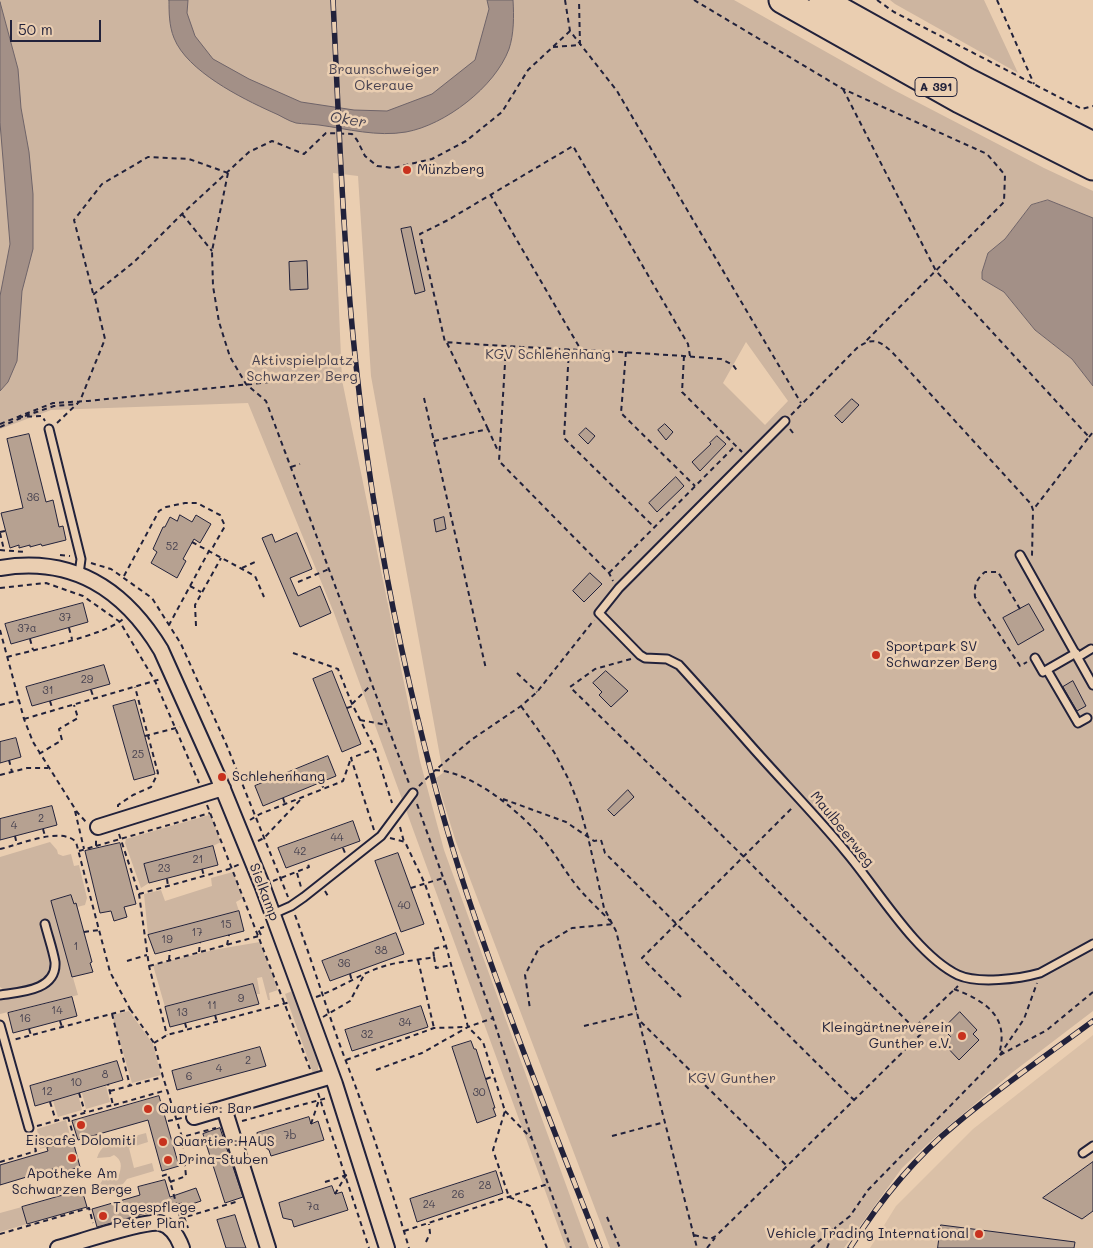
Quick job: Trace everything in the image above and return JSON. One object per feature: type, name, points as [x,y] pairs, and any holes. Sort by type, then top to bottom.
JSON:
[{"type":"highway","name":"A 391","points":[[782,0],[960,100],[1093,167]]},
{"type":"highway","name":"A 391","points":[[822,0],[967,81],[1093,145]]},
{"type":"street","name":"Sielkamp","points":[[0,568],[27,565],[50,567],[79,574],[116,596],[131,609],[151,634],[173,676],[223,788],[247,847],[271,919],[310,997],[312,1021],[332,1076],[387,1248]]},
{"type":"street","points":[[92,824],[115,822],[223,788]]},
{"type":"street","points":[[194,1116],[332,1076]]},
{"type":"street","points":[[224,1108],[268,1248]]},
{"type":"street","points":[[58,1248],[140,1225],[159,1223],[165,1225],[176,1235],[182,1248]]},
{"type":"lane","points":[[640,655],[599,613],[620,588],[785,421]]},
{"type":"lane","points":[[49,430],[81,558],[79,574]]},
{"type":"lane","points":[[1020,555],[1093,685]]},
{"type":"lane","points":[[1035,658],[1044,672],[1091,649]]},
{"type":"lane","name":"Maulbeerweg","points":[[640,655],[645,658],[667,660],[679,665],[801,798],[921,945],[942,965],[967,979]]},
{"type":"lane","points":[[1048,670],[1078,723],[1086,718]]},
{"type":"lane","points":[[271,919],[304,897],[381,836],[413,794]]},
{"type":"lane","points":[[0,995],[42,987],[52,976],[55,964],[45,924]]},
{"type":"lane","points":[[967,979],[1011,978],[1040,973],[1093,944]]},
{"type":"lane","points":[[0,1026],[29,1128]]},
{"type":"lane","points":[[1083,1153],[1093,1146]]},
{"type":"path","points":[[565,0],[570,31],[620,97],[802,403]]},
{"type":"path","points":[[580,0],[580,45]]},
{"type":"path","points":[[694,0],[843,89],[987,154],[1005,175],[1004,202],[785,421]]},
{"type":"path","points":[[877,0],[894,12],[1082,109],[1093,106]]},
{"type":"path","points":[[997,0],[1034,84]]},
{"type":"path","points":[[94,294],[134,262],[182,214],[249,152],[272,141],[304,154],[326,133],[352,134],[365,156],[377,166],[393,168],[432,159],[466,141],[502,112],[528,70],[570,31]]},
{"type":"path","points":[[553,47],[580,45]]},
{"type":"path","points":[[843,89],[936,271],[1089,437]]},
{"type":"path","points":[[499,453],[447,342],[445,342],[420,234],[448,220],[573,146],[688,344],[690,356]]},
{"type":"path","points":[[18,416],[42,416],[49,430],[79,403],[105,339],[74,220],[102,184],[148,157],[189,159],[228,173]]},
{"type":"path","points":[[228,173],[212,251],[212,286],[219,322],[230,356],[246,384],[266,401],[413,794],[493,1018],[532,1139],[571,1248]]},
{"type":"path","points":[[490,194],[581,350]]},
{"type":"path","points":[[182,214],[212,251]]},
{"type":"path","points":[[864,343],[872,341],[882,343],[892,352],[1031,504],[1033,510],[1031,576]]},
{"type":"path","points":[[447,342],[721,359],[733,365],[738,372]]},
{"type":"path","points":[[506,347],[499,461],[609,573],[611,580],[620,588]]},
{"type":"path","points":[[569,350],[564,438],[655,528]]},
{"type":"path","points":[[626,352],[621,413],[695,486]]},
{"type":"path","points":[[684,356],[682,392],[749,458]]},
{"type":"path","points":[[0,425],[54,406],[299,379],[302,370]]},
{"type":"path","points":[[424,398],[486,669]]},
{"type":"path","points":[[0,425],[53,403],[79,403]]},
{"type":"path","points":[[434,441],[488,429]]},
{"type":"path","points":[[1033,510],[1093,432]]},
{"type":"path","points":[[609,573],[736,445]]},
{"type":"path","points":[[290,467],[300,464]]},
{"type":"path","points":[[123,576],[160,512],[166,507],[185,503],[197,503],[220,515],[225,526],[209,551],[169,625]]},
{"type":"path","points":[[4,550],[0,533],[6,531]]},
{"type":"path","points":[[192,542],[255,576],[264,597]]},
{"type":"path","points":[[196,626],[195,605],[221,558]]},
{"type":"path","points":[[240,568],[256,562]]},
{"type":"path","points":[[298,582],[329,569]]},
{"type":"path","points":[[1020,609],[998,572],[991,570],[979,576],[975,588],[976,597],[1020,666],[1035,658]]},
{"type":"path","points":[[0,588],[46,583],[83,596],[121,622],[156,681],[201,787]]},
{"type":"path","points":[[190,586],[202,592]]},
{"type":"path","points":[[413,794],[436,770],[471,740],[521,706],[537,692],[599,613]]},
{"type":"path","points":[[8,657],[95,633],[121,622]]},
{"type":"path","points":[[69,628],[72,639]]},
{"type":"path","points":[[0,630],[24,720],[39,754],[77,812],[92,824],[96,846]]},
{"type":"path","points":[[30,639],[32,650]]},
{"type":"path","points":[[294,653],[338,669],[352,705],[375,749],[404,842],[425,884],[452,965],[468,1027],[483,1042],[505,1111],[532,1139]]},
{"type":"path","points":[[640,655],[596,669],[570,687],[743,856],[920,1034],[716,1236],[707,1248]]},
{"type":"path","points":[[517,673],[537,692]]},
{"type":"path","points":[[24,720],[156,681]]},
{"type":"path","points":[[347,708],[372,684]]},
{"type":"path","points":[[135,687],[146,736],[158,773],[151,787],[133,795],[118,805],[115,822],[140,894],[149,966],[167,1035]]},
{"type":"path","points":[[91,690],[94,700]]},
{"type":"path","points":[[0,705],[19,700]]},
{"type":"path","points":[[50,701],[53,711]]},
{"type":"path","points":[[39,754],[62,740],[59,728],[78,718],[74,705]]},
{"type":"path","points":[[521,706],[539,728],[554,752],[569,780],[579,805],[604,908],[613,924],[698,1248]]},
{"type":"path","points":[[360,720],[387,725]]},
{"type":"path","points":[[146,736],[176,728]]},
{"type":"path","points":[[252,819],[343,780],[351,758],[375,749]]},
{"type":"path","points":[[351,758],[374,832],[381,836],[404,842]]},
{"type":"path","points":[[9,760],[12,772]]},
{"type":"path","points":[[0,775],[27,768],[48,768]]},
{"type":"path","points":[[436,770],[457,775],[503,799],[566,822],[594,841],[601,840],[605,853],[854,1100]]},
{"type":"path","points":[[321,783],[324,789]]},
{"type":"path","points":[[283,798],[284,804]]},
{"type":"path","points":[[247,847],[264,838],[302,798]]},
{"type":"path","points":[[681,997],[642,958],[801,798]]},
{"type":"path","points":[[503,799],[542,838],[576,886],[613,924]]},
{"type":"path","points":[[206,801],[312,1073]]},
{"type":"path","points":[[74,808],[84,849]]},
{"type":"path","points":[[79,851],[210,812]]},
{"type":"path","points":[[43,829],[45,836]]},
{"type":"path","points":[[0,850],[45,836],[56,835],[73,839],[76,842],[110,972],[130,1009],[154,1043],[163,1077],[110,1091]]},
{"type":"path","points":[[15,836],[17,845]]},
{"type":"path","points":[[277,880],[309,867],[307,861]]},
{"type":"path","points":[[140,894],[241,864]]},
{"type":"path","points":[[202,870],[204,876]]},
{"type":"path","points":[[297,872],[301,887]]},
{"type":"path","points":[[411,888],[443,878]]},
{"type":"path","points":[[166,879],[168,886]]},
{"type":"path","points":[[260,936],[258,929],[271,919]]},
{"type":"path","points":[[530,1009],[525,975],[539,948],[572,928],[613,924]]},
{"type":"path","points":[[84,932],[99,930]]},
{"type":"path","points":[[227,945],[229,935]]},
{"type":"path","points":[[149,966],[260,936]]},
{"type":"path","points":[[199,952],[200,942]]},
{"type":"path","points":[[446,946],[433,949],[436,968],[452,965]]},
{"type":"path","points":[[168,961],[170,950]]},
{"type":"path","points":[[127,961],[147,955]]},
{"type":"path","points":[[154,1043],[167,1035],[310,997],[352,982],[364,974],[387,965],[434,957]]},
{"type":"path","points":[[418,960],[434,1028]]},
{"type":"path","points":[[386,961],[387,965]]},
{"type":"path","points":[[811,1248],[850,1216],[868,1190],[999,1056],[1024,1019],[1033,999],[1040,973]]},
{"type":"path","points":[[350,974],[352,982]]},
{"type":"path","points":[[312,1021],[323,1017],[350,1000],[364,974]]},
{"type":"path","points":[[914,1028],[967,979]]},
{"type":"path","points":[[954,989],[986,1005],[994,1012],[1003,1036],[999,1056]]},
{"type":"path","points":[[999,1056],[1047,1030],[1093,992]]},
{"type":"path","points":[[244,1008],[246,1014]]},
{"type":"path","points":[[5,1042],[130,1009]]},
{"type":"path","points":[[584,1026],[637,1013]]},
{"type":"path","points":[[112,1014],[130,1086]]},
{"type":"path","points":[[215,1015],[216,1022]]},
{"type":"path","points":[[376,1070],[422,1053],[468,1027],[493,1018]]},
{"type":"path","points":[[60,1021],[62,1027]]},
{"type":"path","points":[[639,1021],[787,1166]]},
{"type":"path","points":[[185,1023],[187,1030]]},
{"type":"path","points":[[346,1060],[408,1035],[434,1028],[468,1027]]},
{"type":"path","points":[[29,1029],[31,1035]]},
{"type":"path","points":[[371,1045],[373,1050]]},
{"type":"path","points":[[486,1079],[494,1076]]},
{"type":"path","points":[[108,1084],[114,1105]]},
{"type":"path","points":[[0,1162],[36,1150],[29,1128],[167,1090]]},
{"type":"path","points":[[317,1090],[369,1248]]},
{"type":"path","points":[[79,1093],[85,1113]]},
{"type":"path","points":[[228,1124],[327,1098]]},
{"type":"path","points":[[311,1124],[319,1100]]},
{"type":"path","points":[[50,1102],[56,1121]]},
{"type":"path","points":[[505,1111],[493,1150],[509,1197],[530,1206],[547,1248]]},
{"type":"path","points":[[68,1117],[75,1141]]},
{"type":"path","points":[[168,1121],[175,1119]]},
{"type":"path","points":[[612,1136],[665,1122]]},
{"type":"path","points":[[170,1182],[186,1176],[182,1137]]},
{"type":"path","points":[[162,1176],[168,1174],[180,1218]]},
{"type":"path","points":[[334,1194],[346,1175]]},
{"type":"path","points":[[325,1182],[342,1176]]},
{"type":"path","points":[[404,1231],[548,1184]]},
{"type":"path","points":[[496,1195],[498,1201]]},
{"type":"path","points":[[165,1225],[180,1218],[251,1197]]},
{"type":"path","points":[[468,1205],[470,1210]]},
{"type":"path","points":[[0,1234],[89,1208]]},
{"type":"path","points":[[439,1214],[440,1219]]},
{"type":"path","points":[[180,1218],[185,1217]]},
{"type":"path","points":[[606,1218],[620,1248]]},
{"type":"path","points":[[426,1242],[430,1232],[428,1223]]},
{"type":"path","points":[[827,1248],[835,1228]]},
{"type":"path","points":[[694,1235],[710,1239],[716,1236]]},
{"type":"shaded area","points":[[1093,1035],[1093,1248],[870,1248],[896,1206],[973,1129]]},
{"type":"green space","points":[[0,0],[734,0],[892,89],[1044,168],[1093,191],[1093,218],[1048,200],[1031,205],[1005,239],[988,253],[982,272],[983,279],[1004,292],[1035,330],[1072,359],[1093,386],[1093,1011],[1013,1072],[933,1139],[902,1168],[844,1248],[610,1248],[456,842],[436,778],[443,773],[371,376],[358,176],[333,173],[342,380],[420,761],[444,850],[589,1248],[566,1248],[334,613],[248,403],[51,410],[0,429]],"holes":[[[746,342],[788,401],[765,425],[723,383]]]},
{"type":"green space","points":[[890,0],[984,0],[1018,73],[895,4]]},
{"type":"green space","points":[[209,815],[212,818],[221,842],[213,846],[145,864],[149,883],[141,888],[125,843],[126,839]]},
{"type":"green space","points":[[50,842],[58,854],[63,856],[71,854],[74,866],[79,865],[87,898],[85,905],[77,907],[71,895],[51,901],[78,995],[0,1014],[0,1001],[44,990],[51,985],[59,965],[48,922],[41,923],[50,961],[50,969],[47,976],[42,981],[28,987],[4,990],[0,987],[0,857]]},
{"type":"green space","points":[[233,872],[243,898],[236,902],[239,911],[148,935],[144,894],[161,890],[165,901],[212,886],[211,878]]},
{"type":"green space","points":[[260,942],[278,990],[269,993],[270,1000],[268,1000],[262,977],[257,978],[260,994],[256,994],[253,984],[165,1007],[153,965],[213,950]]},
{"type":"green space","points":[[295,990],[319,1056],[318,1070],[314,1076],[285,994]]},
{"type":"green space","points":[[129,1011],[153,1044],[161,1075],[132,1083],[112,1015]]},
{"type":"green space","points":[[106,1086],[110,1102],[86,1109],[82,1093]]},
{"type":"green space","points":[[78,1094],[82,1110],[58,1117],[53,1101]]},
{"type":"green space","points":[[66,1120],[71,1139],[40,1149],[37,1129]]},
{"type":"green space","points":[[146,1133],[148,1142],[129,1148],[134,1168],[152,1163],[154,1171],[127,1179],[123,1184],[115,1187],[100,1184],[104,1178],[112,1178],[119,1175],[121,1166],[119,1159],[114,1155],[97,1158],[101,1150],[106,1145],[122,1143],[127,1138]]},
{"type":"green space","points":[[22,1207],[27,1224],[0,1232],[0,1213]]},
{"type":"water","name":"Oker","points":[[169,0],[188,0],[187,13],[195,36],[213,59],[249,79],[301,102],[354,110],[387,111],[432,94],[475,60],[489,9],[487,0],[513,0],[514,12],[509,49],[502,63],[481,90],[452,113],[437,121],[406,132],[384,134],[293,122],[245,99],[216,82],[190,62],[174,38],[169,14]]},
{"type":"water","points":[[0,2],[18,69],[21,108],[29,152],[33,194],[33,249],[22,291],[17,361],[8,382],[0,391],[0,296],[10,244],[0,123]]},
{"type":"water","points":[[1048,200],[1093,218],[1093,386],[1072,359],[1035,330],[1004,292],[982,279],[982,272],[988,253],[1005,239],[1031,205]]},
{"type":"building","points":[[411,227],[425,291],[415,294],[401,229]]},
{"type":"building","points":[[307,261],[308,289],[290,290],[289,262]]},
{"type":"building","points":[[852,399],[859,405],[842,423],[835,416]]},
{"type":"building","points":[[665,424],[673,432],[666,440],[658,430]]},
{"type":"building","points":[[586,428],[595,436],[588,444],[579,435]]},
{"type":"building","points":[[29,434],[46,502],[53,500],[59,527],[63,526],[66,540],[42,546],[41,544],[19,548],[19,545],[10,548],[1,513],[23,508],[7,439]]},
{"type":"building","points":[[717,436],[726,444],[700,471],[692,462]]},
{"type":"building","points":[[676,477],[684,486],[657,512],[649,503]]},
{"type":"building","points":[[180,515],[192,522],[196,515],[211,524],[200,543],[194,539],[183,559],[186,561],[177,578],[151,563],[157,552],[153,549],[163,527],[165,527],[170,517],[177,521]]},
{"type":"building","points":[[444,517],[446,529],[436,532],[434,520]]},
{"type":"building","points":[[297,533],[312,569],[290,578],[298,596],[320,586],[331,613],[300,627],[262,538],[272,534],[275,542]]},
{"type":"building","points":[[590,573],[602,584],[584,602],[573,591]]},
{"type":"building","points":[[83,603],[88,622],[11,644],[5,624]]},
{"type":"building","points":[[1029,604],[1044,630],[1018,645],[1003,618]]},
{"type":"building","points":[[104,665],[110,684],[32,706],[26,687]]},
{"type":"building","points":[[332,671],[361,744],[342,752],[313,679]]},
{"type":"building","points":[[606,671],[628,691],[611,707],[599,695],[602,692],[593,683]]},
{"type":"building","points":[[1073,681],[1086,706],[1077,711],[1063,687]]},
{"type":"building","points":[[135,700],[155,774],[134,780],[113,706]]},
{"type":"building","points":[[16,738],[21,757],[0,763],[0,742]]},
{"type":"building","points":[[328,756],[336,776],[263,806],[255,786]]},
{"type":"building","points":[[628,790],[634,797],[614,816],[608,810]]},
{"type":"building","points":[[52,806],[57,825],[0,840],[0,819]]},
{"type":"building","points":[[353,821],[360,841],[286,868],[278,848]]},
{"type":"building","points":[[120,843],[136,904],[124,907],[127,917],[114,921],[111,911],[100,913],[85,851]]},
{"type":"building","points":[[213,846],[218,865],[149,883],[144,864]]},
{"type":"building","points":[[398,853],[424,924],[401,932],[375,861]]},
{"type":"building","points":[[71,895],[74,904],[76,903],[93,972],[72,977],[51,901]]},
{"type":"building","points":[[239,911],[244,931],[155,954],[148,935]]},
{"type":"building","points":[[396,933],[404,954],[330,981],[322,961]]},
{"type":"building","points":[[253,984],[259,1004],[170,1027],[165,1007]]},
{"type":"building","points":[[72,997],[77,1016],[13,1033],[8,1013]]},
{"type":"building","points":[[421,1006],[428,1027],[352,1051],[345,1030]]},
{"type":"building","name":"Kleingärtnerverein Gunther e.V.","points":[[960,1012],[977,1030],[973,1034],[979,1040],[959,1060],[944,1044],[951,1037],[943,1029]]},
{"type":"building","points":[[471,1041],[474,1049],[476,1049],[496,1116],[477,1123],[452,1047]]},
{"type":"building","points":[[260,1047],[266,1066],[177,1090],[172,1071]]},
{"type":"building","points":[[117,1061],[123,1080],[35,1106],[30,1086]]},
{"type":"building","points":[[159,1096],[179,1166],[162,1171],[148,1120],[78,1140],[72,1121]]},
{"type":"building","points":[[309,1117],[311,1124],[318,1121],[324,1140],[271,1156],[269,1150],[260,1144],[257,1133]]},
{"type":"building","points":[[220,1128],[243,1197],[225,1203],[203,1134]]},
{"type":"building","points":[[73,1141],[80,1167],[54,1174],[53,1169],[0,1185],[0,1165],[48,1151],[47,1148]]},
{"type":"building","points":[[1093,1162],[1093,1211],[1082,1219],[1043,1198]]},
{"type":"building","points":[[496,1171],[503,1193],[417,1222],[410,1199]]},
{"type":"building","points":[[165,1180],[170,1197],[196,1188],[201,1201],[183,1207],[182,1203],[97,1227],[92,1209],[140,1195],[138,1187]]},
{"type":"building","points":[[332,1186],[335,1194],[342,1192],[348,1210],[294,1227],[292,1220],[283,1218],[279,1203]]},
{"type":"building","points":[[82,1190],[87,1207],[27,1224],[22,1207]]},
{"type":"building","points":[[235,1215],[246,1248],[226,1248],[217,1220]]},
{"type":"building","name":"Vehicle Trading International","points":[[941,1225],[1075,1242],[1074,1248],[938,1248]]},
{"type":"railway","points":[[333,0],[345,234],[361,413],[372,491],[401,647],[436,789],[466,891],[514,1026],[600,1248]]},
{"type":"railway","points":[[850,1248],[885,1198],[926,1151],[973,1110],[1093,1021]]},
{"type":"place","name":"Münzberg","points":[[407,170]]},
{"type":"place","name":"Sportpark SV Schwarzer Berg","points":[[876,655]]},
{"type":"place","name":"Schlehenhang","points":[[222,777]]},
{"type":"place","name":"Kleingärtnerverein Gunther e.V.","points":[[962,1036]]},
{"type":"place","name":"Quartier: Bar","points":[[148,1109]]},
{"type":"place","name":"Eiscafe Dolomiti","points":[[81,1125]]},
{"type":"place","name":"Quartier:HAUS","points":[[163,1142]]},
{"type":"place","name":"Apotheke Am Schwarzen Berge","points":[[72,1158]]},
{"type":"place","name":"Drina-Stuben","points":[[168,1160]]},
{"type":"place","name":"Tagespflege Peter Plan","points":[[103,1216]]},
{"type":"place","name":"Vehicle Trading International","points":[[979,1234]]},
{"type":"park label","name":"Braunschweiger Okeraue","points":[[384,78]]},
{"type":"park label","name":"KGV Schlehenhang","points":[[548,355]]},
{"type":"park label","name":"Aktivspielplatz Schwarzer Berg","points":[[302,370]]},
{"type":"park label","name":"KGV Gunther","points":[[732,1079]]}]
